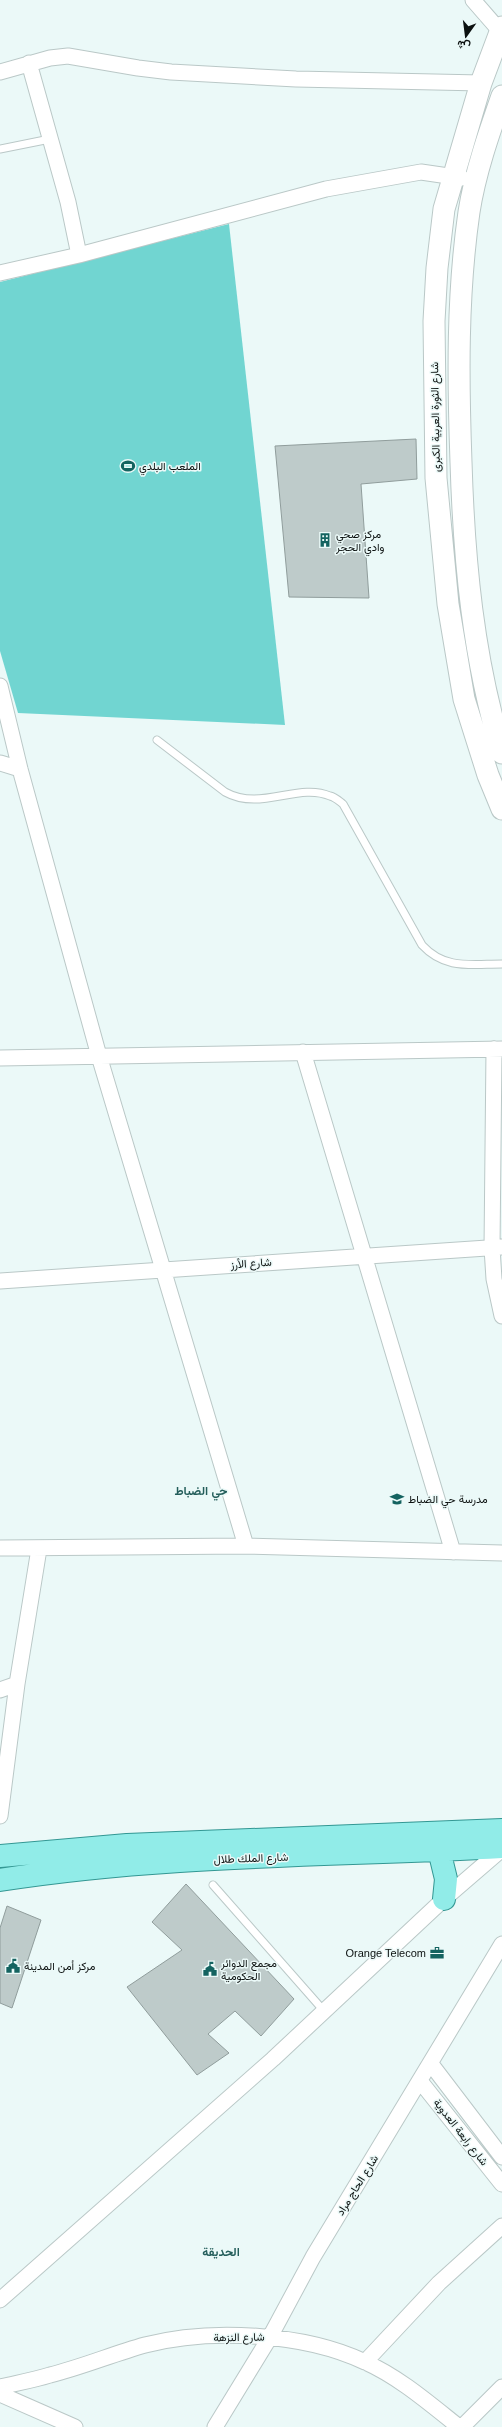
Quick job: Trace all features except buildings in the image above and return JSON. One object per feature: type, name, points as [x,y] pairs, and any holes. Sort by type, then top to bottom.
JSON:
[{"type":"main road","name":"شارع الثورة العربية الكبرى","points":[[501,29],[481,83],[444,209],[437,268],[434,321],[436,478],[448,604],[464,699],[486,769],[502,809]]},
{"type":"main road","points":[[502,96],[476,182],[469,212],[460,298],[458,368],[464,543],[473,626],[486,692],[502,753]]},
{"type":"main road","name":"شارع الملك طلال","points":[[0,1856],[127,1845],[502,1830]]},
{"type":"main road","name":"شارع الملك طلال","points":[[0,1880],[63,1870],[126,1864],[502,1848]]},
{"type":"main road","points":[[439,1850],[446,1879],[444,1899]]},
{"type":"street","points":[[473,0],[501,29]]},
{"type":"street","points":[[0,72],[29,63],[68,56],[171,72],[296,79],[481,83]]},
{"type":"street","points":[[29,63],[68,202],[79,255]]},
{"type":"street","points":[[0,273],[79,255],[326,189],[421,172],[453,176],[476,182]]},
{"type":"street","points":[[0,686],[20,769],[98,1056],[164,1269],[246,1546]]},
{"type":"street","points":[[0,763],[20,769]]},
{"type":"street","points":[[0,1058],[498,1049],[497,1247],[494,1279],[502,1316]]},
{"type":"street","points":[[302,1052],[365,1255],[453,1552]]},
{"type":"street","name":"شارع الأرز","points":[[0,1281],[497,1247]]},
{"type":"street","points":[[0,1548],[39,1549],[246,1546],[502,1553]]},
{"type":"street","points":[[0,1816],[17,1684],[39,1549]]},
{"type":"street","points":[[0,1690],[17,1684]]},
{"type":"street","points":[[0,2300],[250,2080],[444,1899],[502,1848]]},
{"type":"street","name":"شارع الحاج مراد","points":[[215,2427],[270,2336],[313,2256],[431,2064],[502,1944]]},
{"type":"street","name":"شارع رابعة العدوية","points":[[431,2064],[502,2157]]},
{"type":"street","name":"شارع رابعة العدوية","points":[[420,2081],[502,2184]]},
{"type":"street","points":[[365,2362],[439,2283],[502,2226]]},
{"type":"street","name":"شارع النزهة","points":[[0,2387],[51,2375],[147,2345],[226,2336],[270,2336],[318,2346],[365,2362],[414,2392],[461,2427]]},
{"type":"street","points":[[461,2427],[502,2387]]},
{"type":"street","points":[[0,2394],[75,2427]]},
{"type":"lane","points":[[0,149],[50,139]]},
{"type":"lane","points":[[156,740],[225,792],[237,799],[252,800],[314,792],[330,796],[337,800],[343,804],[422,945],[432,956],[455,964],[502,964]]},
{"type":"lane","points":[[213,1885],[324,2011]]},
{"type":"shaded area","name":"الملعب البلدي","points":[[229,224],[285,725],[18,713],[0,651],[0,282]]},
{"type":"place","name":"الملعب البلدي","points":[[128,466]]},
{"type":"place","name":"مركز صحي وادي الحجر","points":[[325,540]]},
{"type":"place","name":"مدرسة حي الضباط","points":[[397,1499]]},
{"type":"place","name":"Orange Telecom","points":[[437,1953]]},
{"type":"place","name":"مركز أمن المدينة","points":[[13,1966]]},
{"type":"place","name":"مجمع الدوائر الحكومية","points":[[210,1969]]},
{"type":"district","name":"حي الضباط","points":[[201,1491]]},
{"type":"district","name":"الحديقة","points":[[221,2252]]}]
